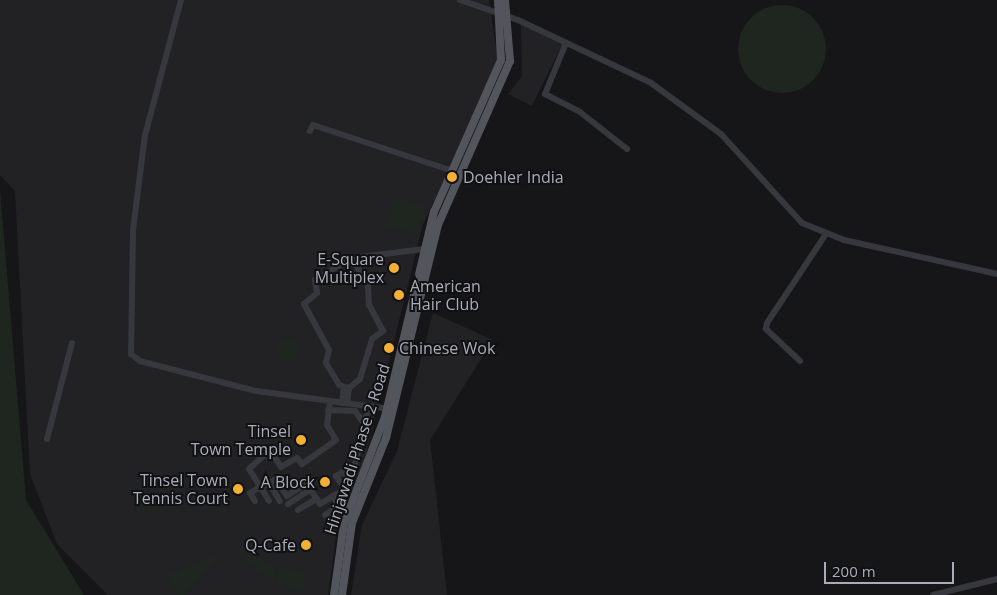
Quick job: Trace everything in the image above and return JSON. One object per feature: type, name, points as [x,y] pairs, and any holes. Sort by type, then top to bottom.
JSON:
[{"type":"main road","name":"Hinjawadi Phase 2 Road","points":[[498,0],[504,15]]},
{"type":"main road","name":"Hinjawadi Phase 2 Road","points":[[334,595],[344,524],[390,409],[424,249],[454,172],[507,71],[505,0]]},
{"type":"main road","name":"Hinjawadi Phase 2 Road","points":[[342,595],[352,523],[390,409],[433,243],[454,172]]},
{"type":"street","points":[[181,0],[145,135],[133,230],[131,354],[140,362],[256,391],[390,409]]},
{"type":"street","points":[[460,0],[504,15],[623,67],[701,118],[755,169],[792,214],[826,234],[997,274]]},
{"type":"street","points":[[566,43],[545,94],[580,112],[627,149]]},
{"type":"street","points":[[310,131],[313,126],[454,172]]},
{"type":"street","points":[[800,361],[766,330],[767,323],[826,234]]},
{"type":"street","points":[[344,403],[346,388],[326,363],[329,350],[304,303],[317,293],[315,280],[352,258],[424,249]]},
{"type":"street","points":[[346,388],[360,379],[372,339],[383,330],[368,305],[368,286],[352,258]]},
{"type":"street","points":[[47,439],[72,343]]},
{"type":"street","points":[[269,501],[248,469],[270,450],[281,467],[297,458],[302,464],[336,440],[327,425],[330,401]]},
{"type":"street","points":[[48,406],[56,408]]},
{"type":"street","points":[[255,500],[250,493],[276,479],[287,496],[306,483],[320,504],[345,489],[336,476],[355,464],[368,414],[328,410]]},
{"type":"street","points":[[355,412],[365,426]]},
{"type":"street","points":[[343,471],[350,482]]},
{"type":"street","points":[[269,483],[280,501]]},
{"type":"street","points":[[288,504],[310,490]]},
{"type":"street","points":[[325,515],[339,506],[333,496]]},
{"type":"street","points":[[298,510],[316,499]]},
{"type":"street","points":[[933,595],[997,580]]},
{"type":"shaded area","points":[[0,0],[489,0],[499,66],[423,224],[363,467],[338,522],[328,595],[108,595],[57,544],[30,474],[15,191],[0,175]]},
{"type":"shaded area","points":[[773,5],[791,5],[807,12],[819,24],[826,40],[826,58],[819,74],[807,86],[791,93],[773,93],[757,86],[745,74],[738,58],[738,40],[745,24],[757,12]]},
{"type":"shaded area","points":[[521,23],[563,43],[532,106],[508,94],[522,76]]},
{"type":"shaded area","points":[[0,190],[26,500],[84,595],[0,595]]},
{"type":"shaded area","points":[[393,197],[425,207],[415,234],[383,225],[392,214]]},
{"type":"shaded area","points":[[433,313],[493,340],[430,440],[447,595],[351,595],[362,525],[397,451]]},
{"type":"shaded area","points":[[288,339],[296,342],[299,350],[296,358],[288,361],[280,358],[277,350],[280,342]]},
{"type":"shaded area","points":[[138,493],[180,500],[141,515]]},
{"type":"shaded area","points":[[237,550],[276,566],[274,582],[249,564]]},
{"type":"shaded area","points":[[213,554],[216,560],[184,595],[179,595],[166,576]]},
{"type":"shaded area","points":[[279,566],[303,572],[306,589],[303,592],[278,584]]},
{"type":"place","name":"Doehler India","points":[[452,177]]},
{"type":"place","name":"E-Square Multiplex","points":[[394,268]]},
{"type":"place","name":"American Hair Club","points":[[399,295]]},
{"type":"place","name":"Chinese Wok","points":[[389,348]]},
{"type":"place","name":"Tinsel Town Temple","points":[[301,440]]},
{"type":"place","name":"A Block","points":[[325,482]]},
{"type":"place","name":"Tinsel Town Tennis Court","points":[[238,489]]},
{"type":"place","name":"Q-Cafe","points":[[306,545]]}]
